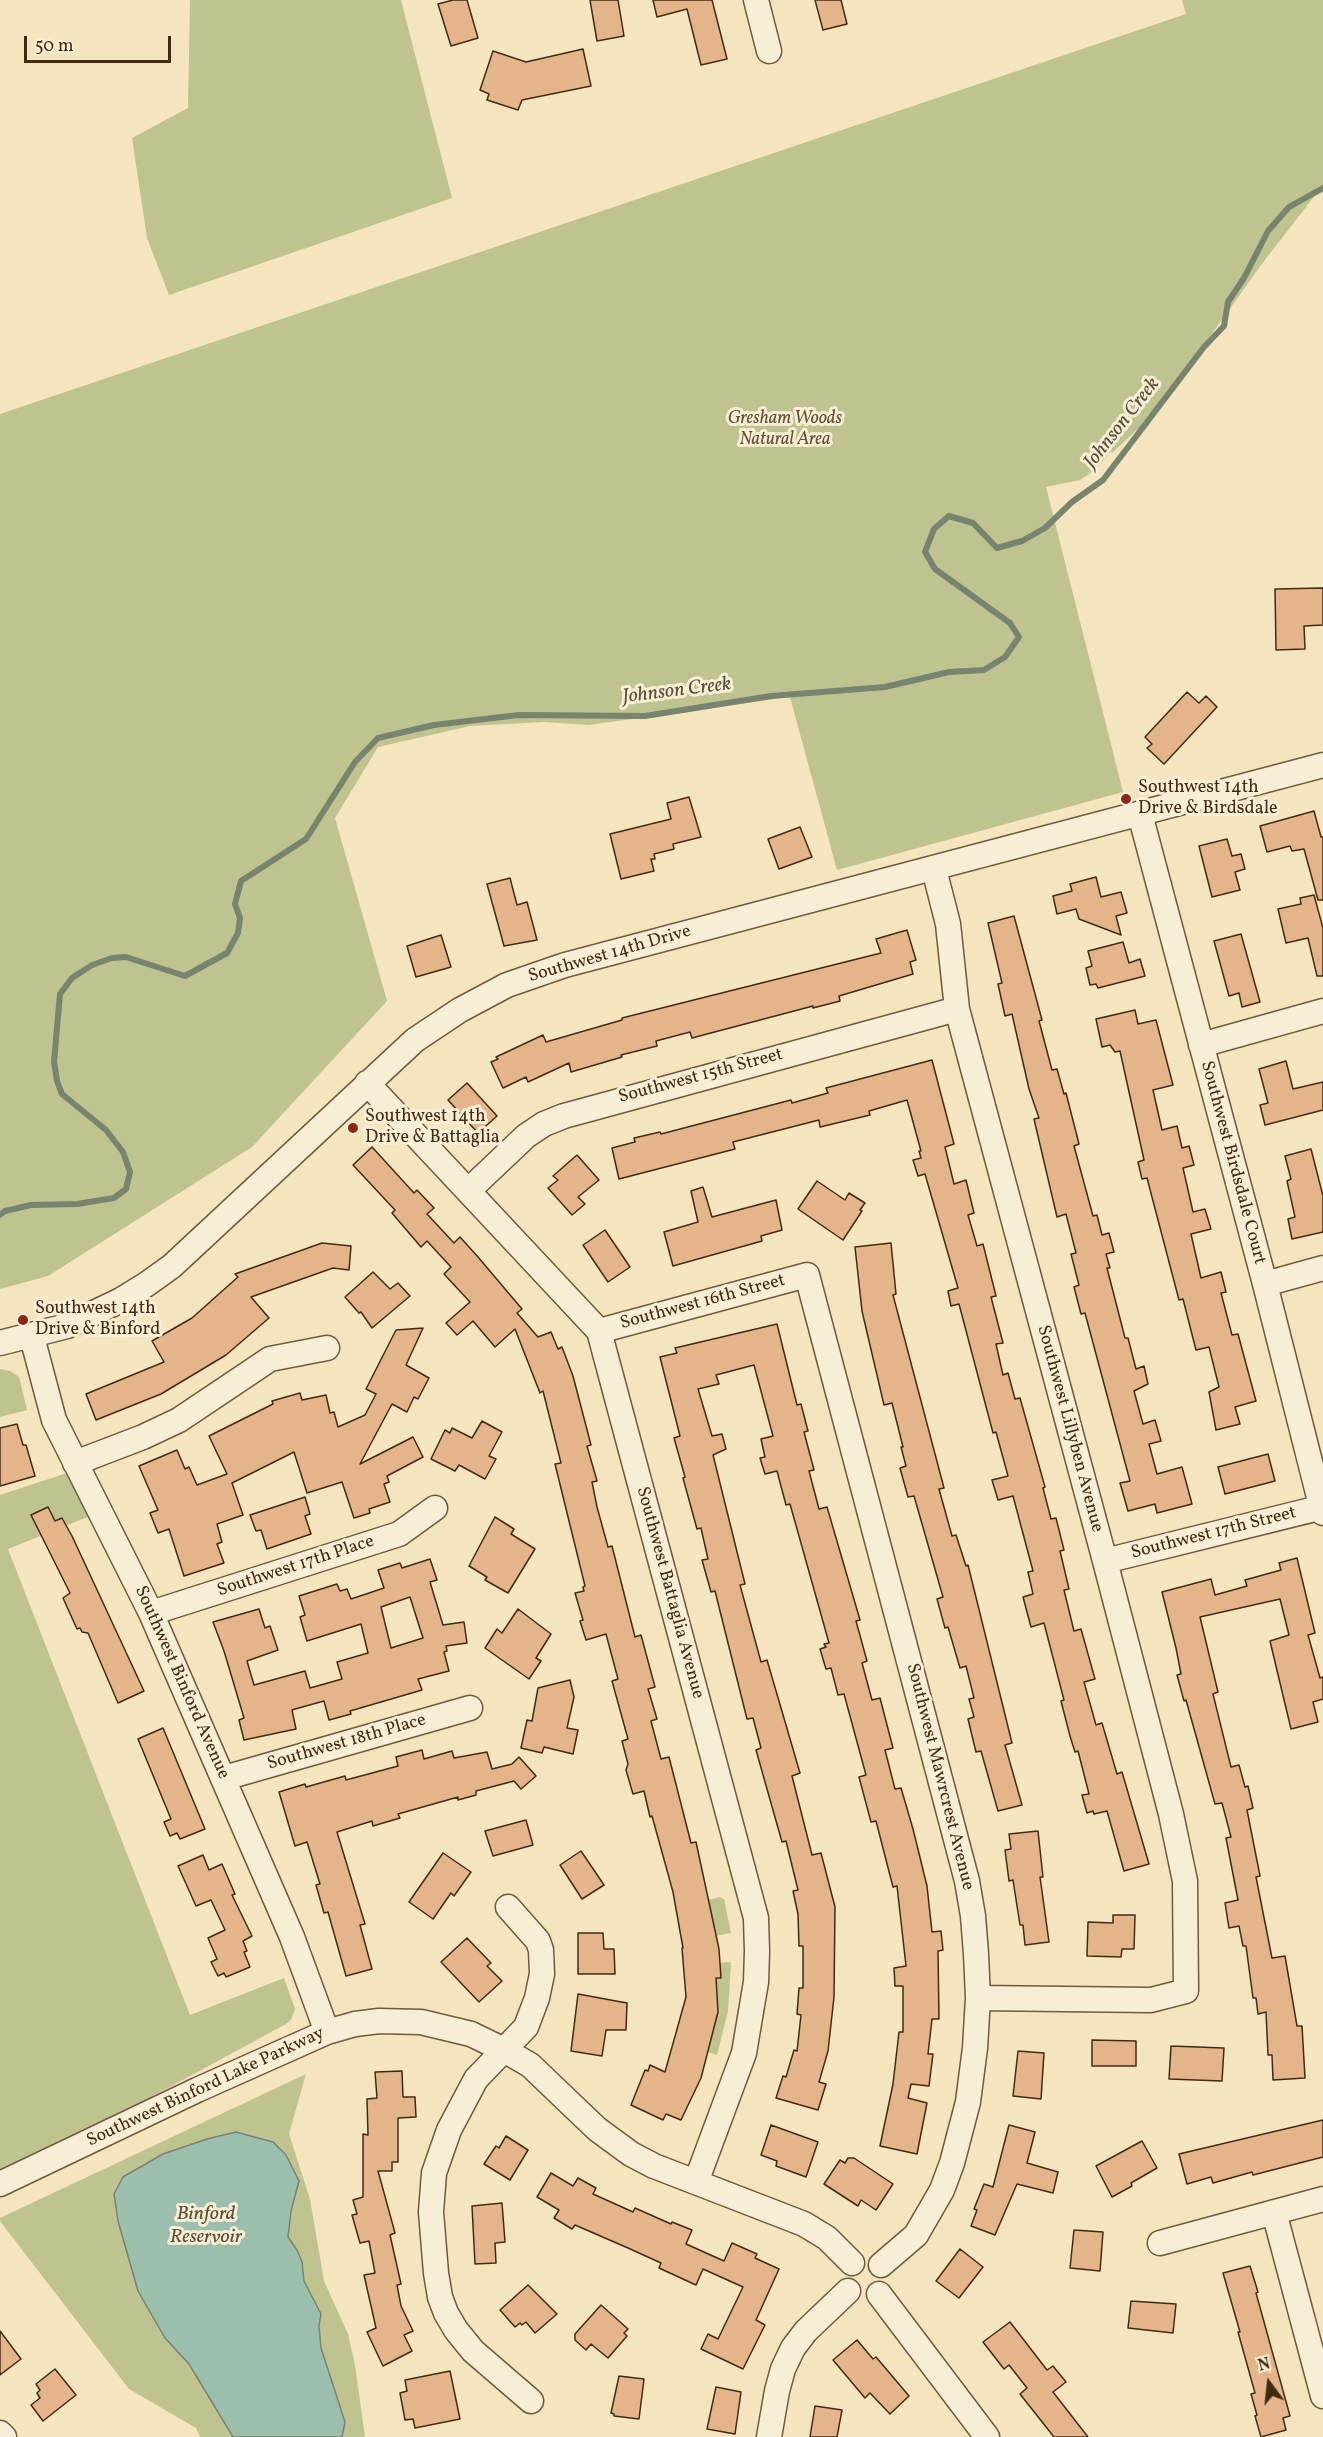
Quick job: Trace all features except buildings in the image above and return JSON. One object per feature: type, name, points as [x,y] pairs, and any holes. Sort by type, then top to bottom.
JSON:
[{"type":"street","points":[[756,0],[769,51]]},
{"type":"street","name":"Southwest 14th Drive","points":[[0,1343],[32,1337],[67,1326],[94,1314],[147,1284],[172,1266],[415,1040],[437,1024],[507,985],[565,964],[1323,765]]},
{"type":"street","name":"Southwest Birdsdale Court","points":[[1140,814],[1265,1284],[1322,1509]]},
{"type":"street","name":"Southwest Lillyben Avenue","points":[[934,868],[948,924],[957,1009],[1105,1562],[1185,1881],[1186,1991],[1151,2001],[978,1998]]},
{"type":"street","name":"Southwest 15th Street","points":[[469,1190],[526,1136],[544,1124],[564,1116],[957,1009]]},
{"type":"street","points":[[1200,1045],[1323,1011]]},
{"type":"street","name":"Southwest Battaglia Avenue","points":[[367,1083],[599,1331],[756,1918],[758,1951],[756,1982],[744,2054],[696,2182]]},
{"type":"street","points":[[1265,1284],[1323,1268]]},
{"type":"street","name":"Southwest 16th Street","points":[[599,1331],[807,1275]]},
{"type":"street","name":"Southwest Mawrcrest Avenue","points":[[807,1275],[967,1881],[973,1916],[978,1998],[975,2048],[968,2102],[952,2163],[938,2197],[916,2235],[881,2265]]},
{"type":"street","name":"Southwest Binford Avenue","points":[[32,1337],[54,1420],[151,1613],[292,1937],[327,2032]]},
{"type":"street","points":[[75,1463],[143,1437],[178,1420],[270,1359],[327,1348]]},
{"type":"street","name":"Southwest 17th Place","points":[[151,1613],[399,1534],[435,1508]]},
{"type":"street","name":"Southwest 17th Street","points":[[1105,1562],[1322,1509]]},
{"type":"street","name":"Southwest 18th Place","points":[[224,1778],[470,1708]]},
{"type":"street","points":[[508,1907],[538,1941],[541,1950],[542,1974],[537,1998],[526,2027],[476,2079],[448,2130],[432,2187],[436,2273],[440,2297],[456,2330],[473,2351],[531,2401]]},
{"type":"street","name":"Southwest Binford Lake Parkway","points":[[0,2184],[197,2090],[327,2032],[355,2024],[379,2021],[421,2022],[471,2034],[504,2049],[530,2065],[614,2144],[654,2166],[804,2224],[827,2238],[852,2263]]},
{"type":"street","points":[[1161,2242],[1323,2199]]},
{"type":"street","points":[[1274,2212],[1323,2396]]},
{"type":"street","points":[[867,2258],[881,2265],[886,2280],[879,2294],[863,2299],[848,2291],[844,2276],[852,2263],[867,2258]]},
{"type":"street","points":[[769,2437],[783,2369],[793,2349],[806,2331],[848,2291]]},
{"type":"street","points":[[879,2294],[987,2437]]},
{"type":"street","points":[[0,2433],[4,2437]]},
{"type":"green space","points":[[190,0],[401,0],[452,198],[169,295],[147,238],[132,138],[188,108]]},
{"type":"green space","name":"Gresham Woods Natural Area","points":[[1182,0],[1323,0],[1323,185],[1261,265],[1157,411],[1112,453],[1111,451],[1095,470],[1080,480],[1046,487],[1123,792],[837,870],[790,697],[589,725],[544,722],[470,726],[378,747],[335,818],[387,1001],[252,1147],[48,1276],[0,1289],[0,414],[1186,14]]},
{"type":"green space","points":[[0,1369],[10,1371],[19,1377],[27,1410],[0,1417]]},
{"type":"green space","points":[[70,1472],[100,1512],[8,1549],[190,2015],[284,1978],[295,2009],[291,2020],[286,2024],[0,2179],[0,1495]]},
{"type":"green space","points":[[720,1897],[724,1899],[731,1933],[716,1936],[708,1900]]},
{"type":"green space","points":[[731,1962],[728,2011],[717,2055],[707,2052],[717,2018],[682,2008],[686,1998],[717,1996],[716,1978],[721,1977],[720,1963]]},
{"type":"green space","points":[[306,2074],[289,2134],[310,2199],[324,2281],[348,2334],[355,2365],[365,2437],[200,2437],[196,2428],[129,2389],[0,2221],[0,2218]]},
{"type":"water","name":"Binford Reservoir","points":[[236,2132],[273,2142],[286,2155],[299,2181],[291,2211],[288,2237],[297,2250],[302,2262],[304,2281],[321,2314],[319,2326],[321,2348],[345,2422],[342,2437],[233,2437],[189,2364],[165,2338],[138,2291],[118,2221],[114,2194],[123,2177],[163,2154]]},
{"type":"waterway","name":"Johnson Creek","points":[[0,1215],[5,1211],[31,1205],[77,1204],[114,1198],[126,1189],[130,1172],[123,1152],[106,1130],[62,1094],[57,1081],[54,1062],[60,994],[72,978],[92,965],[112,958],[126,957],[185,976],[227,953],[238,933],[240,918],[235,904],[241,881],[306,839],[355,762],[378,738],[434,725],[519,715],[645,716],[771,696],[885,687],[949,672],[984,670],[1005,657],[1019,637],[1010,623],[935,569],[925,552],[934,529],[949,516],[973,523],[997,548],[1022,541],[1045,528],[1072,502],[1103,480],[1204,347],[1224,326],[1228,302],[1244,278],[1268,231],[1289,207],[1323,188]]},
{"type":"place","name":"Southwest 14th Drive & Birdsdale","points":[[1126,799]]},
{"type":"place","name":"Southwest 14th Drive & Battaglia","points":[[353,1128]]},
{"type":"place","name":"Southwest 14th Drive & Binford","points":[[23,1320]]}]
